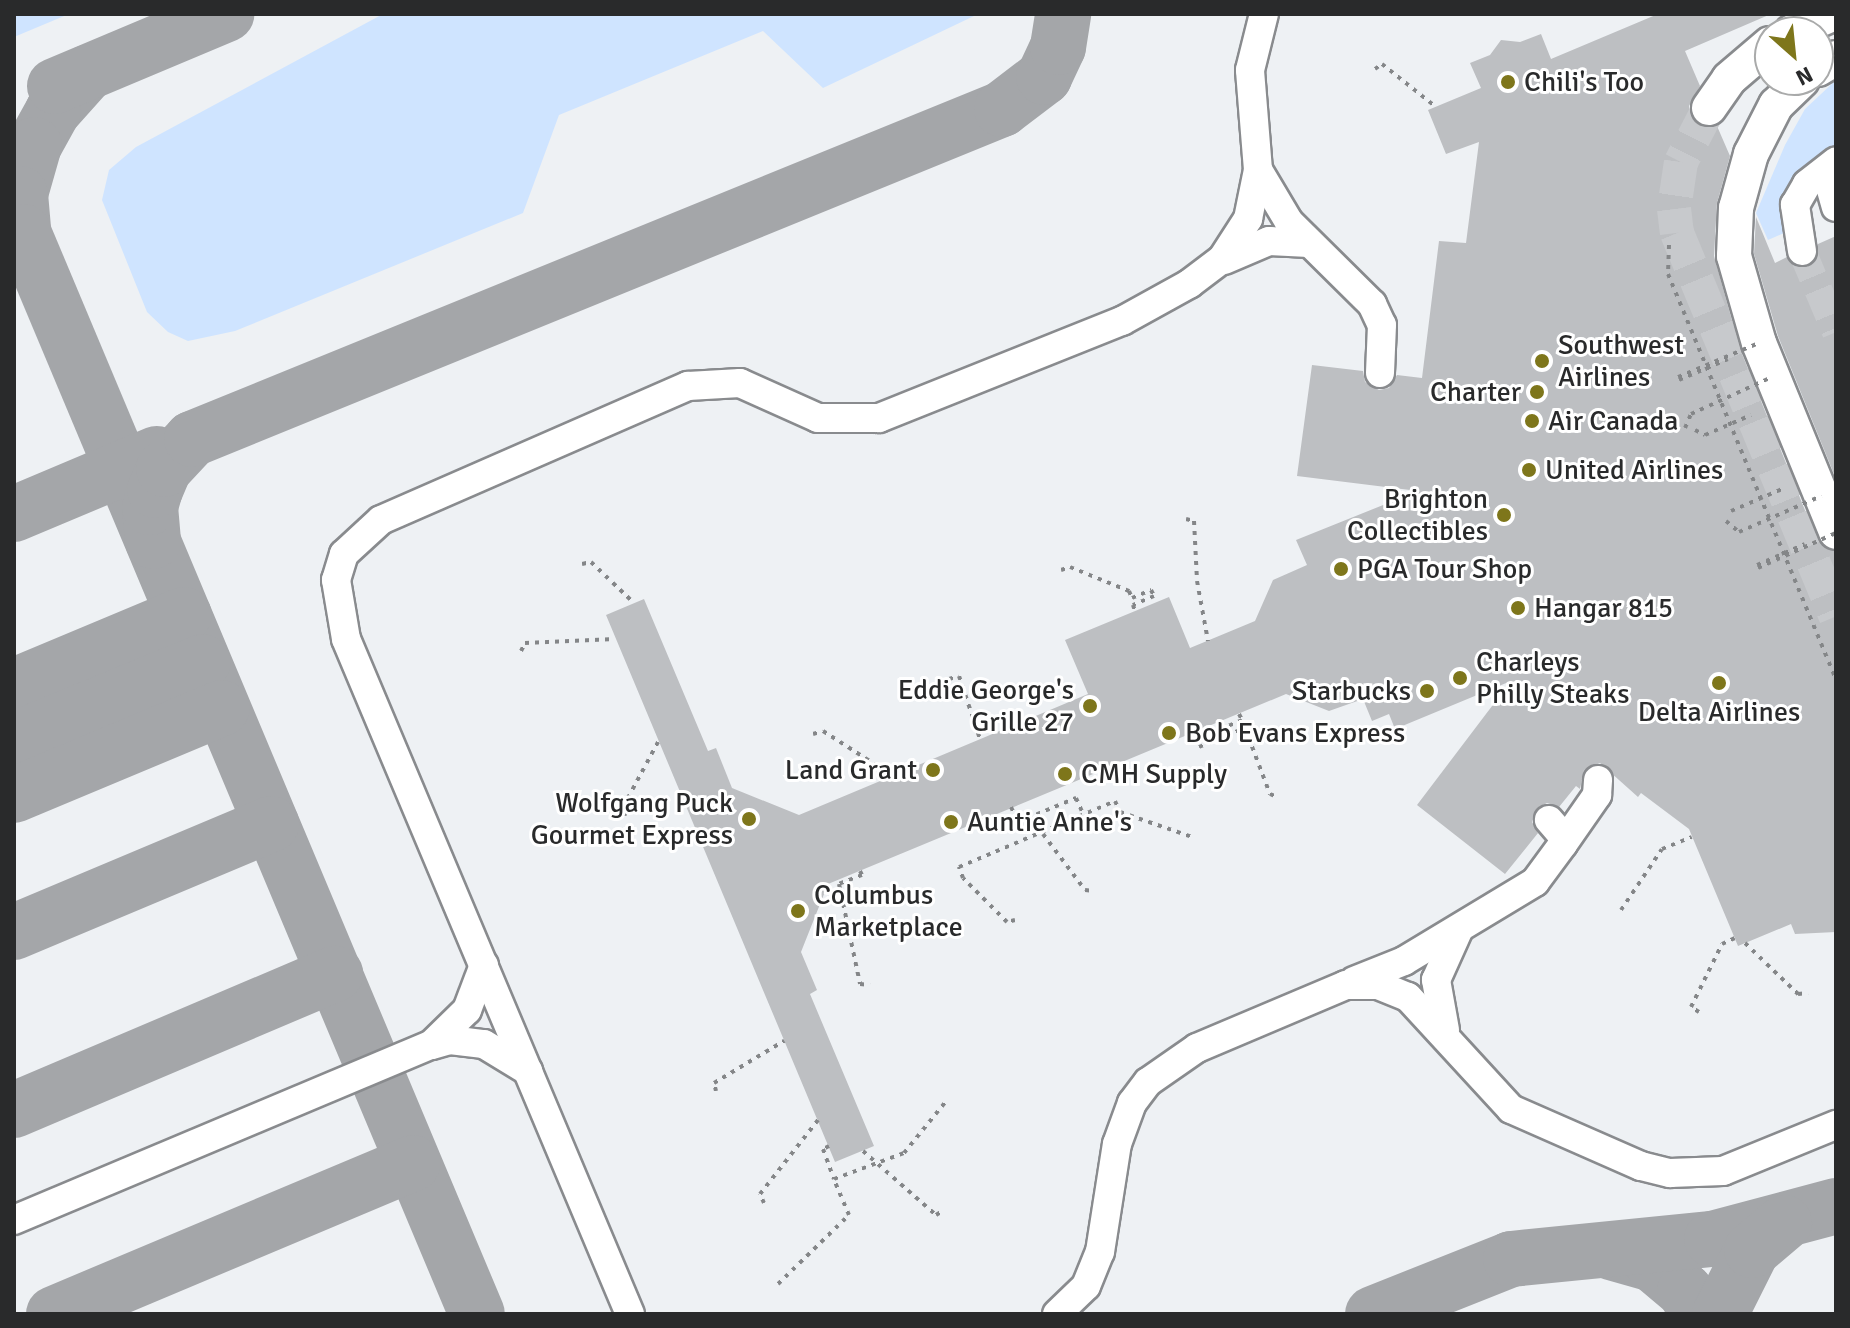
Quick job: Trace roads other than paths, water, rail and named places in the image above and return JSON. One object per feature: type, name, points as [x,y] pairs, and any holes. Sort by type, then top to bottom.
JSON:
[{"type":"main road","points":[[1709,108],[1729,79],[1754,58]]},
{"type":"main road","points":[[1785,96],[1762,128],[1742,184],[1734,256],[1759,343],[1836,533]]},
{"type":"lane","points":[[1213,266],[1240,239],[1258,170],[1250,70],[1264,14]]},
{"type":"lane","points":[[1258,170],[1281,211],[1309,243],[1366,295],[1378,314],[1383,335],[1380,373]]},
{"type":"lane","points":[[1802,251],[1795,205],[1807,184],[1835,179]]},
{"type":"lane","points":[[630,1314],[337,610],[336,580],[344,554],[381,520],[688,386],[715,380],[740,383],[818,418],[879,418],[1122,321],[1213,266],[1269,241],[1309,243]]},
{"type":"lane","points":[[1057,1314],[1086,1286],[1100,1252],[1117,1144],[1132,1103],[1148,1082],[1197,1048],[1404,961],[1535,882],[1556,832],[1597,795],[1598,780]]},
{"type":"lane","points":[[1449,1038],[1438,1012],[1436,980],[1460,928]]},
{"type":"lane","points":[[431,1045],[467,1010],[484,965]]},
{"type":"lane","points":[[1346,985],[1378,985],[1401,993],[1449,1038],[1511,1109],[1607,1153],[1670,1173],[1723,1171],[1836,1125]]},
{"type":"lane","points":[[14,1220],[431,1045],[450,1040],[484,1044],[528,1071]]},
{"type":"tunnel","points":[[1709,108],[1681,162],[1674,209],[1677,233],[1836,616]]},
{"type":"tunnel","points":[[1802,251],[1836,332]]},
{"type":"place","name":"Chili's Too","points":[[1508,82]]},
{"type":"place","name":"Southwest Airlines","points":[[1542,361]]},
{"type":"place","name":"Charter","points":[[1537,392]]},
{"type":"place","name":"Air Canada","points":[[1532,421]]},
{"type":"place","name":"United Airlines","points":[[1529,470]]},
{"type":"place","name":"Brighton Collectibles","points":[[1504,515]]},
{"type":"place","name":"PGA Tour Shop","points":[[1341,569]]},
{"type":"place","name":"Hangar 815","points":[[1518,608]]},
{"type":"place","name":"Charleys Philly Steaks","points":[[1460,678]]},
{"type":"place","name":"Delta Airlines","points":[[1719,683]]},
{"type":"place","name":"Starbucks","points":[[1427,691]]},
{"type":"place","name":"Eddie George's Grille 27","points":[[1090,706]]},
{"type":"place","name":"Bob Evans Express","points":[[1169,733]]},
{"type":"place","name":"Land Grant","points":[[933,770]]},
{"type":"place","name":"CMH Supply","points":[[1065,774]]},
{"type":"place","name":"Wolfgang Puck Gourmet Express","points":[[749,819]]},
{"type":"place","name":"Auntie Anne's","points":[[951,822]]},
{"type":"place","name":"Columbus Marketplace","points":[[798,911]]}]
